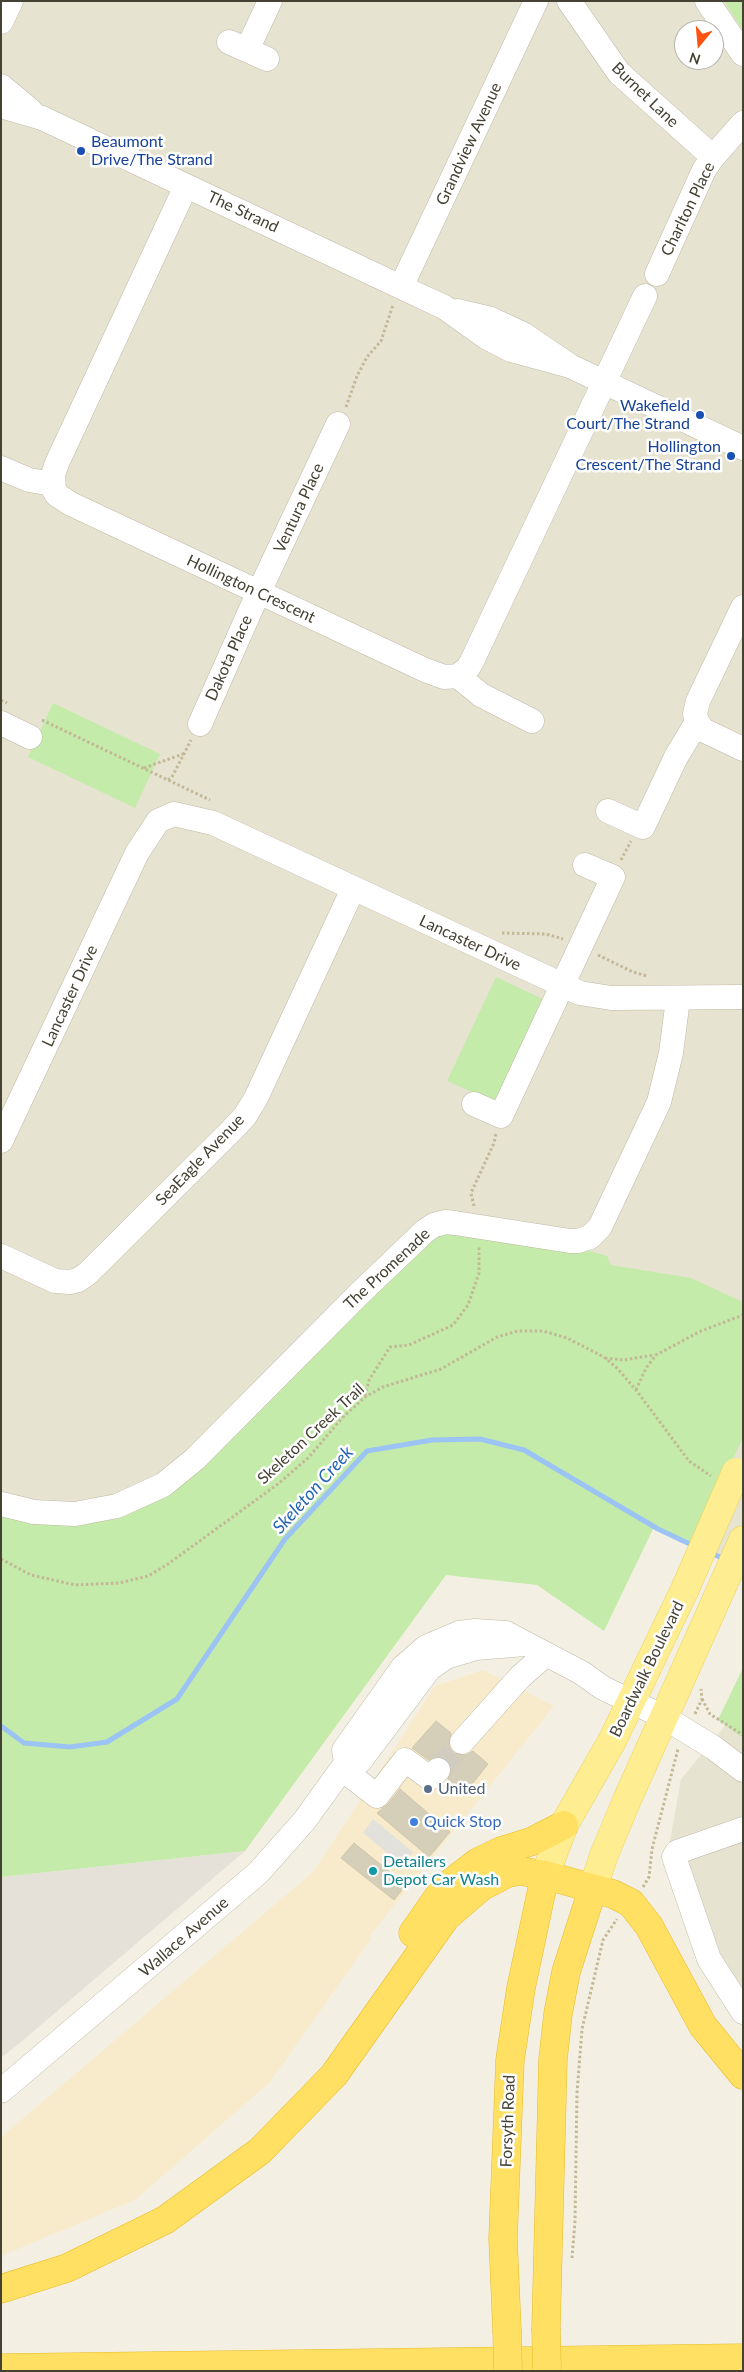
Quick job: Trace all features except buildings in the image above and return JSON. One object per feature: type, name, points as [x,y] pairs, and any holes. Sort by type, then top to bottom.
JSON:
[{"type":"highway","points":[[376,2013],[389,1979],[415,1928],[452,1882],[478,1862],[501,1851],[533,1842],[564,1825]]},
{"type":"highway","points":[[1,2289],[67,2268],[164,2220],[260,2151],[334,2074],[446,1917],[481,1887],[508,1873],[520,1871],[545,1875],[613,1894],[631,1903],[649,1926],[703,2026],[743,2076]]},
{"type":"highway","name":"Forsyth Road","points":[[508,2371],[503,2239],[510,2060],[521,1988],[545,1875]]},
{"type":"highway","points":[[547,2371],[546,2328],[551,2106],[555,2041],[566,1972],[593,1888]]},
{"type":"highway","points":[[1,2368],[743,2358]]},
{"type":"main road","name":"Boardwalk Boulevard","points":[[545,1875],[564,1825],[612,1741],[685,1589],[730,1469]]},
{"type":"main road","name":"Boardwalk Boulevard","points":[[593,1888],[604,1855],[714,1602],[743,1540]]},
{"type":"street","points":[[1,22],[11,1]]},
{"type":"street","points":[[248,50],[270,1]]},
{"type":"street","name":"Grandview Avenue","points":[[401,286],[536,1]]},
{"type":"street","name":"Burnet Lane","points":[[569,1],[618,73],[713,157]]},
{"type":"street","points":[[707,1],[743,54]]},
{"type":"street","name":"The Strand","points":[[1,86],[42,118]]},
{"type":"street","name":"The Strand","points":[[1,106],[42,118],[401,286],[444,307],[486,337],[511,350],[570,366],[743,448]]},
{"type":"street","name":"Charlton Place","points":[[657,274],[704,170],[743,123]]},
{"type":"street","points":[[1,468],[29,480],[53,484],[53,475],[57,463],[186,186]]},
{"type":"street","points":[[532,721],[481,695],[458,676],[468,668],[472,660],[645,296]]},
{"type":"street","name":"Ventura Place","points":[[259,593],[338,424]]},
{"type":"street","name":"Hollington Crescent","points":[[53,484],[57,495],[71,504],[425,670],[448,678],[458,676]]},
{"type":"street","name":"Dakota Place","points":[[200,724],[259,593]]},
{"type":"street","points":[[743,607],[698,701],[695,714],[697,722],[712,735],[743,749]]},
{"type":"street","points":[[6,714],[33,727]]},
{"type":"street","points":[[608,811],[643,827],[676,756],[697,722]]},
{"type":"street","name":"Lancaster Drive","points":[[2,1144],[137,853],[158,821],[164,817],[182,814],[215,813],[354,889],[562,987],[594,997],[678,999],[743,997]]},
{"type":"street","points":[[474,1104],[501,1116],[562,987],[613,877],[585,865]]},
{"type":"street","name":"SeaEagle Avenue","points":[[1,1256],[55,1281],[70,1282],[78,1280],[87,1274],[232,1130],[256,1098],[354,889]]},
{"type":"street","name":"The Promenade","points":[[1,1504],[34,1512],[75,1514],[117,1506],[163,1485],[195,1459],[425,1231],[434,1225],[477,1218],[570,1241],[584,1239],[595,1232],[607,1212],[663,1091],[678,999]]},
{"type":"street","name":"Wallace Avenue","points":[[1,2091],[258,1873],[305,1820],[344,1766],[344,1750],[359,1726],[403,1667],[426,1646],[459,1634],[475,1631],[506,1633],[535,1650],[582,1673],[603,1688],[664,1716],[714,1748],[743,1770]]},
{"type":"street","points":[[462,1742],[520,1677],[535,1650]]},
{"type":"street","points":[[344,1766],[377,1796],[405,1760],[430,1778],[438,1770]]},
{"type":"street","points":[[743,1829],[677,1852],[674,1857],[709,1959],[743,2012]]},
{"type":"path","points":[[338,424],[351,398],[357,376],[367,357],[381,341],[388,316],[401,286]]},
{"type":"path","points":[[1,700],[6,714]]},
{"type":"path","points":[[168,780],[200,724]]},
{"type":"path","points":[[33,727],[142,768],[168,780],[215,813]]},
{"type":"path","points":[[142,768],[183,754]]},
{"type":"path","points":[[613,877],[639,825]]},
{"type":"path","points":[[496,932],[546,934],[580,946],[633,972],[654,977]]},
{"type":"path","points":[[365,1397],[369,1380],[390,1347],[409,1345],[454,1325],[468,1305],[479,1273],[477,1218],[471,1193],[494,1143],[501,1116]]},
{"type":"path","points":[[604,1358],[623,1360],[656,1355],[701,1331],[743,1316]]},
{"type":"path","name":"Skeleton Creek Trail","points":[[1,1559],[31,1575],[75,1586],[119,1583],[148,1576],[168,1564],[289,1475],[309,1456],[342,1418],[365,1397],[383,1387],[441,1369],[497,1337],[518,1331],[543,1331],[567,1338],[604,1358],[617,1368],[636,1390],[689,1461],[730,1469]]},
{"type":"path","points":[[636,1390],[646,1368],[656,1355]]},
{"type":"path","points":[[702,1699],[710,1714],[743,1735]]},
{"type":"path","points":[[572,2260],[575,2222],[577,2093],[582,2029],[603,1940],[612,1924],[631,1903],[649,1877],[652,1849],[676,1754]]},
{"type":"shaded area","points":[[1,1],[743,1],[743,1567],[658,1529],[524,1450],[1,1726]]},
{"type":"shaded area","points":[[743,1668],[743,2023],[667,1857],[681,1779],[725,1726],[718,1720]]},
{"type":"shaded area","points":[[483,1670],[554,1706],[369,1937],[371,1939],[270,2082],[135,2200],[1,2256],[1,2137],[313,1872],[435,1686]]},
{"type":"shaded area","points":[[373,1819],[413,1852],[402,1865],[363,1833]]},
{"type":"shaded area","points":[[245,1851],[21,2042],[1,2058],[1,1877]]},
{"type":"green space","points":[[724,1],[743,1],[743,31]]},
{"type":"green space","points":[[53,703],[160,754],[135,808],[28,757]]},
{"type":"green space","points":[[496,977],[547,1001],[499,1104],[447,1081]]},
{"type":"green space","points":[[445,1230],[579,1248],[607,1256],[611,1265],[691,1278],[743,1302],[743,1438],[692,1545],[654,1527],[604,1631],[537,1585],[446,1575],[245,1851],[1,1877],[1,1512],[117,1513],[429,1238]]},
{"type":"green space","points":[[743,1668],[743,1738],[718,1720]]},
{"type":"waterway","name":"Skeleton Creek","points":[[1,1726],[24,1743],[70,1747],[107,1742],[177,1699],[285,1539],[367,1451],[432,1440],[480,1439],[524,1450],[658,1529],[694,1546]]},
{"type":"waterway","name":"Skeleton Creek","points":[[709,1552],[726,1560]]},
{"type":"tunnel","points":[[438,1770],[462,1742]]},
{"type":"place","name":"Beaumont Drive/The Strand","points":[[81,151]]},
{"type":"place","name":"Wakefield Court/The Strand","points":[[700,415]]},
{"type":"place","name":"Hollington Crescent/The Strand","points":[[731,456]]},
{"type":"place","name":"United","points":[[428,1789]]},
{"type":"place","name":"Quick Stop","points":[[414,1822]]},
{"type":"place","name":"Detailers Depot Car Wash","points":[[373,1871]]}]
